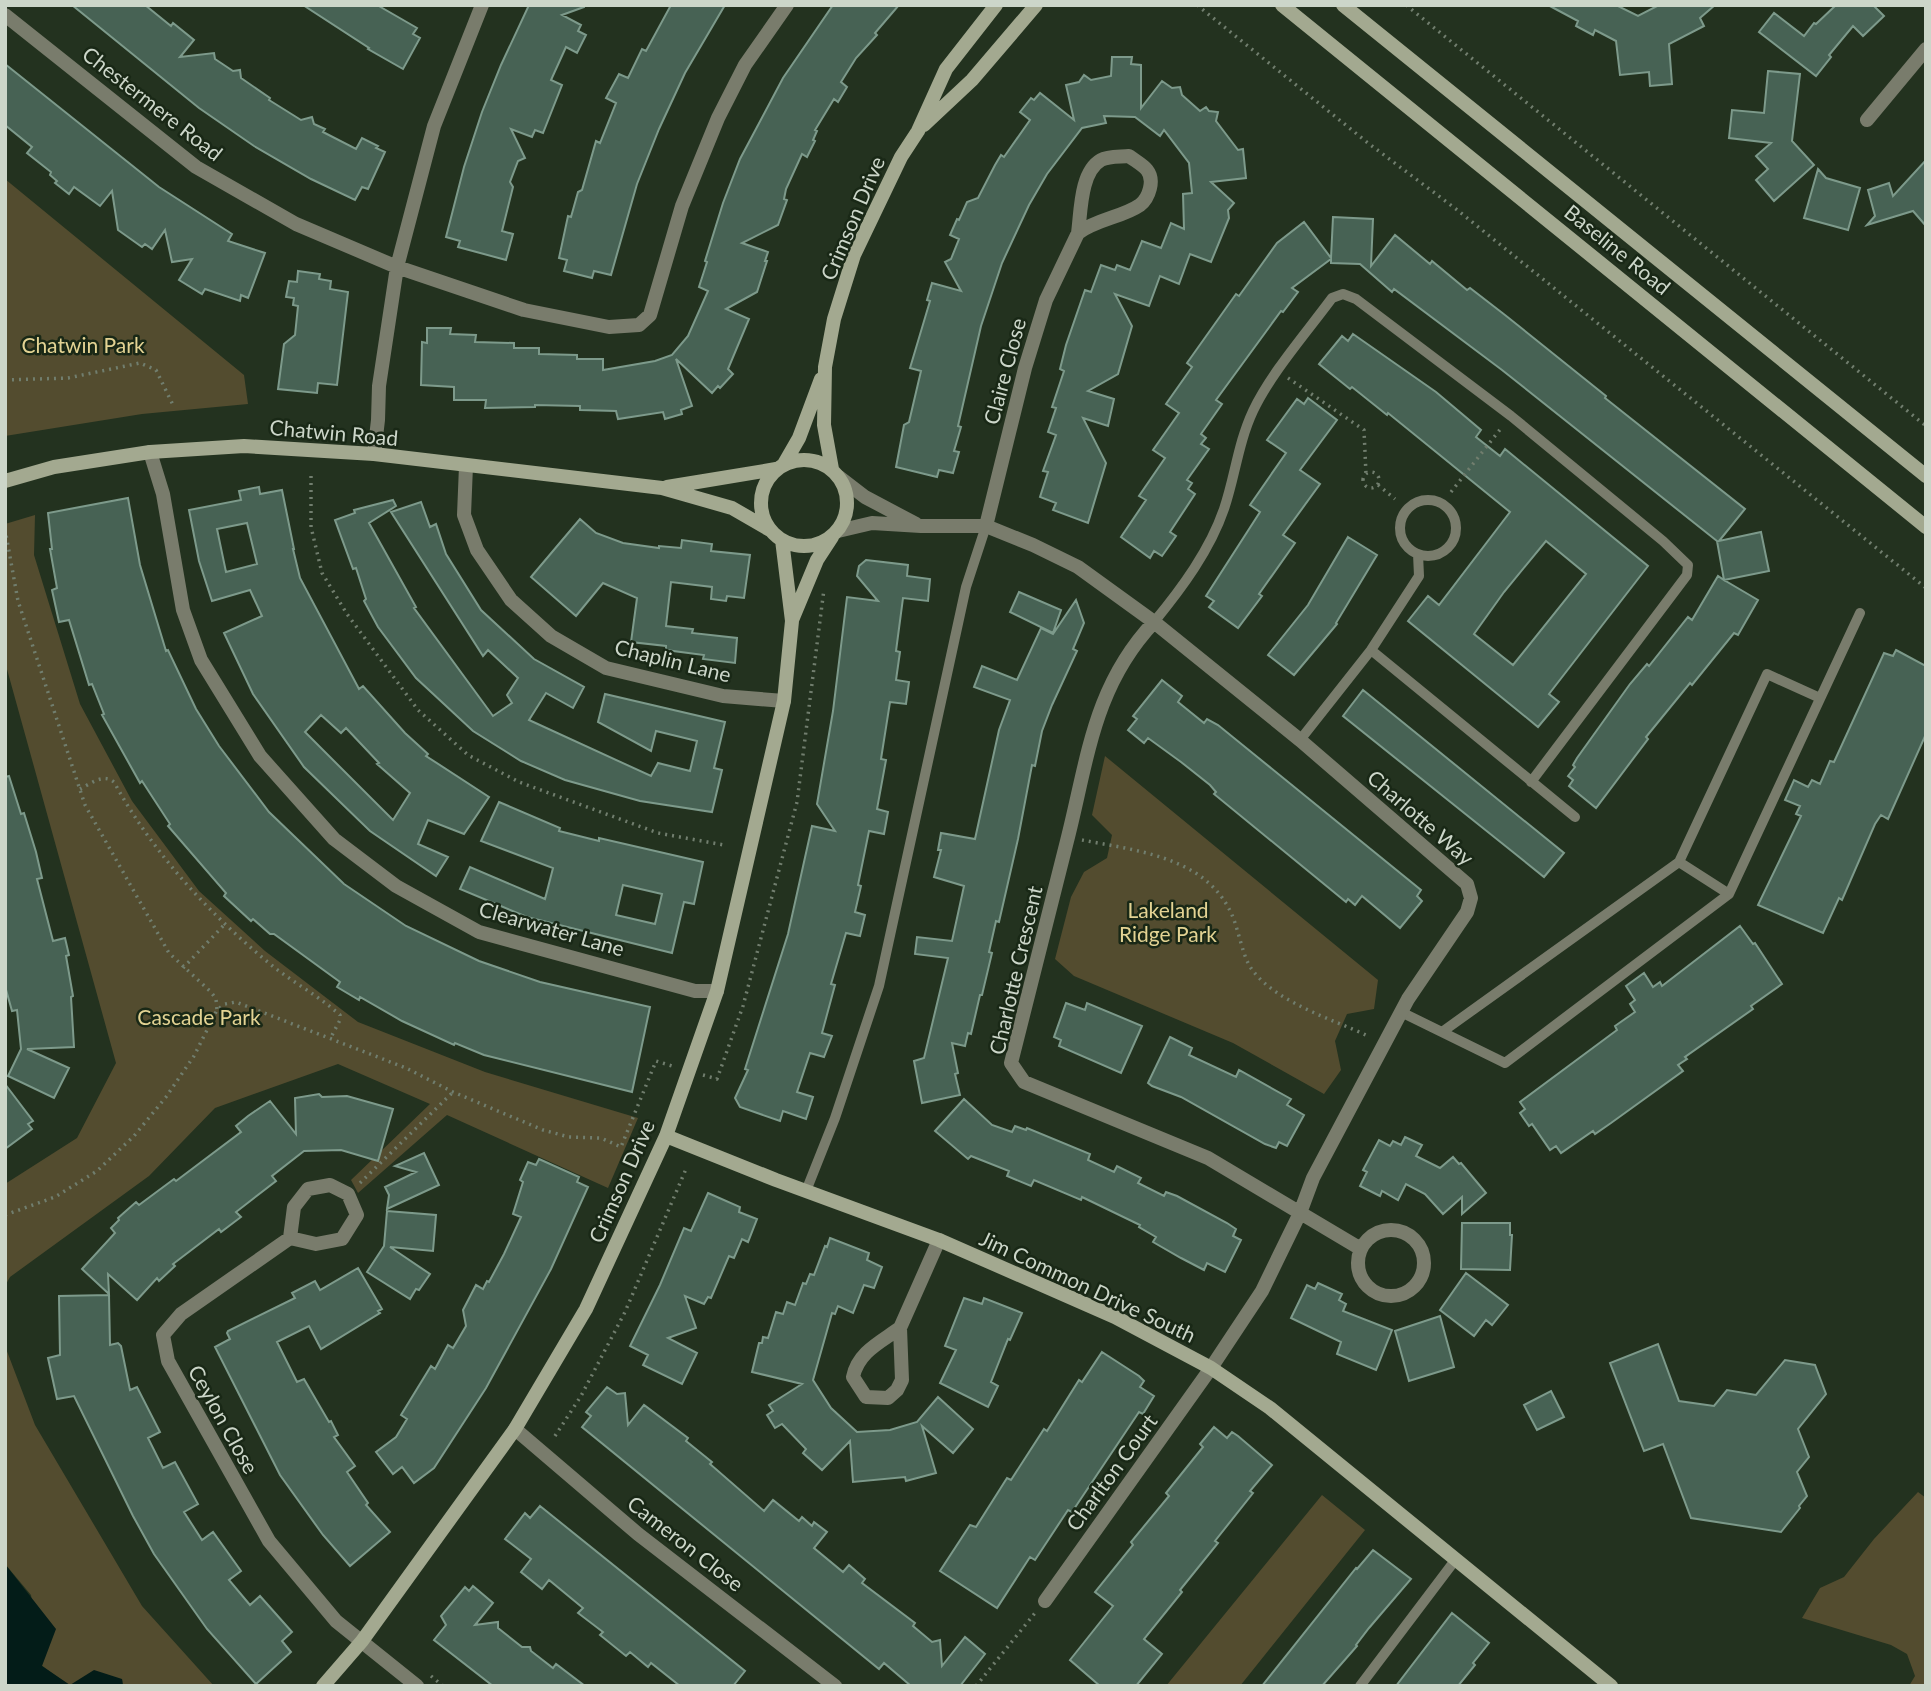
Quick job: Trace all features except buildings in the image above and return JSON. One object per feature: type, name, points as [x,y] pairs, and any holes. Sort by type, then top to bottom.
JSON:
[{"type":"street","name":"Chestermere Road","points":[[5,15],[196,167],[296,225],[397,267],[524,310],[609,327],[639,325],[650,315],[682,206],[718,118],[745,65],[787,5]]},
{"type":"street","name":"Crimson Drive","points":[[780,466],[799,438],[825,367],[834,319],[854,255],[901,157],[918,131],[946,69],[996,5]]},
{"type":"street","name":"Crimson Drive","points":[[918,131],[972,80],[1036,5]]},
{"type":"street","name":"Baseline Road","points":[[1282,5],[1926,527]]},
{"type":"street","name":"Baseline Road","points":[[1343,5],[1926,476]]},
{"type":"street","points":[[374,454],[379,420],[379,386],[397,267],[434,126],[477,7]]},
{"type":"street","points":[[1867,120],[1926,49]]},
{"type":"street","name":"Claire Close","points":[[986,526],[1025,368],[1046,300],[1078,233],[1086,181],[1092,168],[1103,159],[1129,156],[1148,171],[1151,182],[1149,195],[1139,205],[1087,226],[1078,233]]},
{"type":"street","name":"Crimson Drive","points":[[825,367],[824,425],[836,473]]},
{"type":"street","name":"Chatwin Road","points":[[5,481],[54,467],[150,452],[244,446],[374,454],[662,488],[732,508],[769,530]]},
{"type":"street","name":"Clearwater Lane","points":[[150,452],[163,494],[183,610],[201,660],[260,756],[334,839],[396,886],[479,932],[695,991],[717,991]]},
{"type":"street","points":[[809,459],[821,462],[865,497],[920,526],[872,523],[836,533],[809,546],[795,545],[782,540],[769,530],[760,505],[762,491],[767,479],[780,466],[809,459]]},
{"type":"street","name":"Chaplin Lane","points":[[466,466],[464,515],[477,550],[511,600],[551,636],[607,668],[723,696],[784,701]]},
{"type":"street","name":"Chatwin Road","points":[[662,488],[780,466]]},
{"type":"street","points":[[836,473],[846,490],[848,504],[845,518],[836,533]]},
{"type":"street","name":"Charlotte Way","points":[[920,526],[986,526],[1078,567],[1154,622],[1300,740],[1467,884],[1471,898],[1466,912],[1401,1012],[1313,1178],[1300,1213],[1262,1292],[1211,1368]]},
{"type":"street","name":"Crimson Drive","points":[[792,621],[817,561],[836,533]]},
{"type":"street","name":"Crimson Drive","points":[[323,1686],[362,1641],[515,1429],[586,1309],[666,1136],[717,991],[784,701],[792,621],[782,540]]},
{"type":"street","name":"Charlotte Crescent","points":[[1154,622],[1138,639],[1112,678],[1088,745],[1068,837],[1011,1063],[1024,1082],[1208,1158],[1361,1249]]},
{"type":"street","name":"Jim Common Drive South","points":[[666,1136],[939,1240],[1115,1317],[1211,1368],[1270,1408],[1611,1686]]},
{"type":"street","points":[[330,1185],[348,1194],[357,1216],[341,1238],[316,1244],[290,1238],[294,1207],[308,1189],[330,1185]]},
{"type":"street","points":[[1401,1231],[1415,1240],[1422,1252],[1424,1267],[1421,1278],[1413,1289],[1403,1294],[1387,1296],[1376,1293],[1364,1283],[1359,1272],[1361,1249],[1368,1238],[1378,1232],[1401,1231]]},
{"type":"street","name":"Ceylon Close","points":[[290,1238],[181,1314],[163,1335],[168,1361],[269,1541],[336,1621],[362,1641]]},
{"type":"street","points":[[900,1328],[864,1354],[856,1364],[853,1377],[866,1397],[888,1398],[898,1390],[902,1380],[900,1328],[939,1240]]},
{"type":"street","name":"Charlton Court","points":[[1045,1601],[1211,1368]]},
{"type":"street","name":"Cameron Close","points":[[515,1429],[638,1534],[835,1686]]},
{"type":"street","points":[[362,1641],[417,1686]]},
{"type":"lane","points":[[1154,622],[1188,579],[1224,509],[1253,410],[1332,298],[1343,294],[1356,299],[1511,416],[1664,541],[1688,565],[1687,575],[1531,782]]},
{"type":"lane","points":[[1432,500],[1441,503],[1453,516],[1456,525],[1452,542],[1437,554],[1418,554],[1410,550],[1400,534],[1402,516],[1415,503],[1432,500]]},
{"type":"lane","points":[[806,1191],[835,1118],[879,986],[966,587],[986,526]]},
{"type":"lane","points":[[1300,740],[1371,650],[1419,576],[1418,554]]},
{"type":"lane","points":[[1401,1012],[1505,1063],[1729,894],[1860,613]]},
{"type":"lane","points":[[1371,650],[1575,817]]},
{"type":"lane","points":[[1442,1032],[1679,862],[1767,674],[1820,698]]},
{"type":"lane","points":[[1679,862],[1729,894]]},
{"type":"lane","points":[[1360,1686],[1456,1559]]},
{"type":"path","points":[[1197,5],[1368,143],[1456,209],[1926,588]]},
{"type":"path","points":[[1406,5],[1926,426]]},
{"type":"path","points":[[5,380],[68,379],[140,363],[156,370],[174,407]]},
{"type":"path","points":[[1278,371],[1364,430],[1365,486],[1373,488],[1378,485]]},
{"type":"path","points":[[1451,492],[1511,416]]},
{"type":"path","points":[[1366,474],[1376,473],[1379,477],[1378,485]]},
{"type":"path","points":[[311,476],[311,527],[322,573],[347,614],[418,710],[468,755],[520,782],[658,833],[724,845]]},
{"type":"path","points":[[1378,485],[1395,499]]},
{"type":"path","points":[[5,529],[18,601],[85,805],[169,953],[211,992],[216,999],[217,1010]]},
{"type":"path","points":[[5,1215],[55,1197],[97,1171],[134,1136],[173,1087],[194,1056],[217,1010],[225,1004],[236,1002],[406,1068],[453,1092],[543,1130],[569,1137],[601,1138],[621,1147],[656,1061],[717,1079],[743,1006],[797,802],[824,588]]},
{"type":"path","points":[[80,789],[103,778],[110,779],[163,856],[225,924],[273,966],[340,1015],[330,1039]]},
{"type":"path","points":[[1077,839],[1143,851],[1178,863],[1206,881],[1228,905],[1251,969],[1274,993],[1368,1036]]},
{"type":"path","points":[[183,968],[225,924]]},
{"type":"path","points":[[348,1194],[453,1092]]},
{"type":"path","points":[[555,1436],[581,1396],[625,1312],[686,1169]]},
{"type":"path","points":[[976,1686],[1045,1601]]},
{"type":"green space","name":"Chatwin Park","points":[[5,179],[244,375],[248,404],[142,414],[5,436]]},
{"type":"green space","name":"Cascade Park","points":[[35,515],[34,555],[80,704],[132,801],[199,891],[265,951],[358,1022],[485,1072],[638,1118],[608,1188],[447,1115],[358,1193],[351,1180],[430,1104],[338,1064],[215,1108],[149,1176],[10,1277],[5,1286],[5,1184],[77,1138],[116,1063],[5,662],[5,524]]},
{"type":"green space","name":"Lakeland Ridge Park","points":[[1105,756],[1378,980],[1374,1009],[1347,1014],[1335,1041],[1341,1070],[1324,1094],[1233,1043],[1074,976],[1055,959],[1071,897],[1084,872],[1107,858],[1112,835],[1092,815]]},
{"type":"green space","points":[[5,1346],[35,1425],[142,1606],[214,1686],[123,1686],[122,1679],[70,1686],[41,1665],[31,1595],[5,1564]]},
{"type":"green space","points":[[1918,1492],[1926,1498],[1926,1686],[1909,1686],[1915,1676],[1907,1654],[1891,1645],[1802,1618],[1820,1588],[1844,1577],[1874,1539]]},
{"type":"green space","points":[[1322,1495],[1365,1530],[1240,1686],[1166,1686]]},
{"type":"water","points":[[5,1564],[56,1629],[42,1666],[70,1685],[94,1670],[122,1679],[123,1686],[5,1686]]}]
